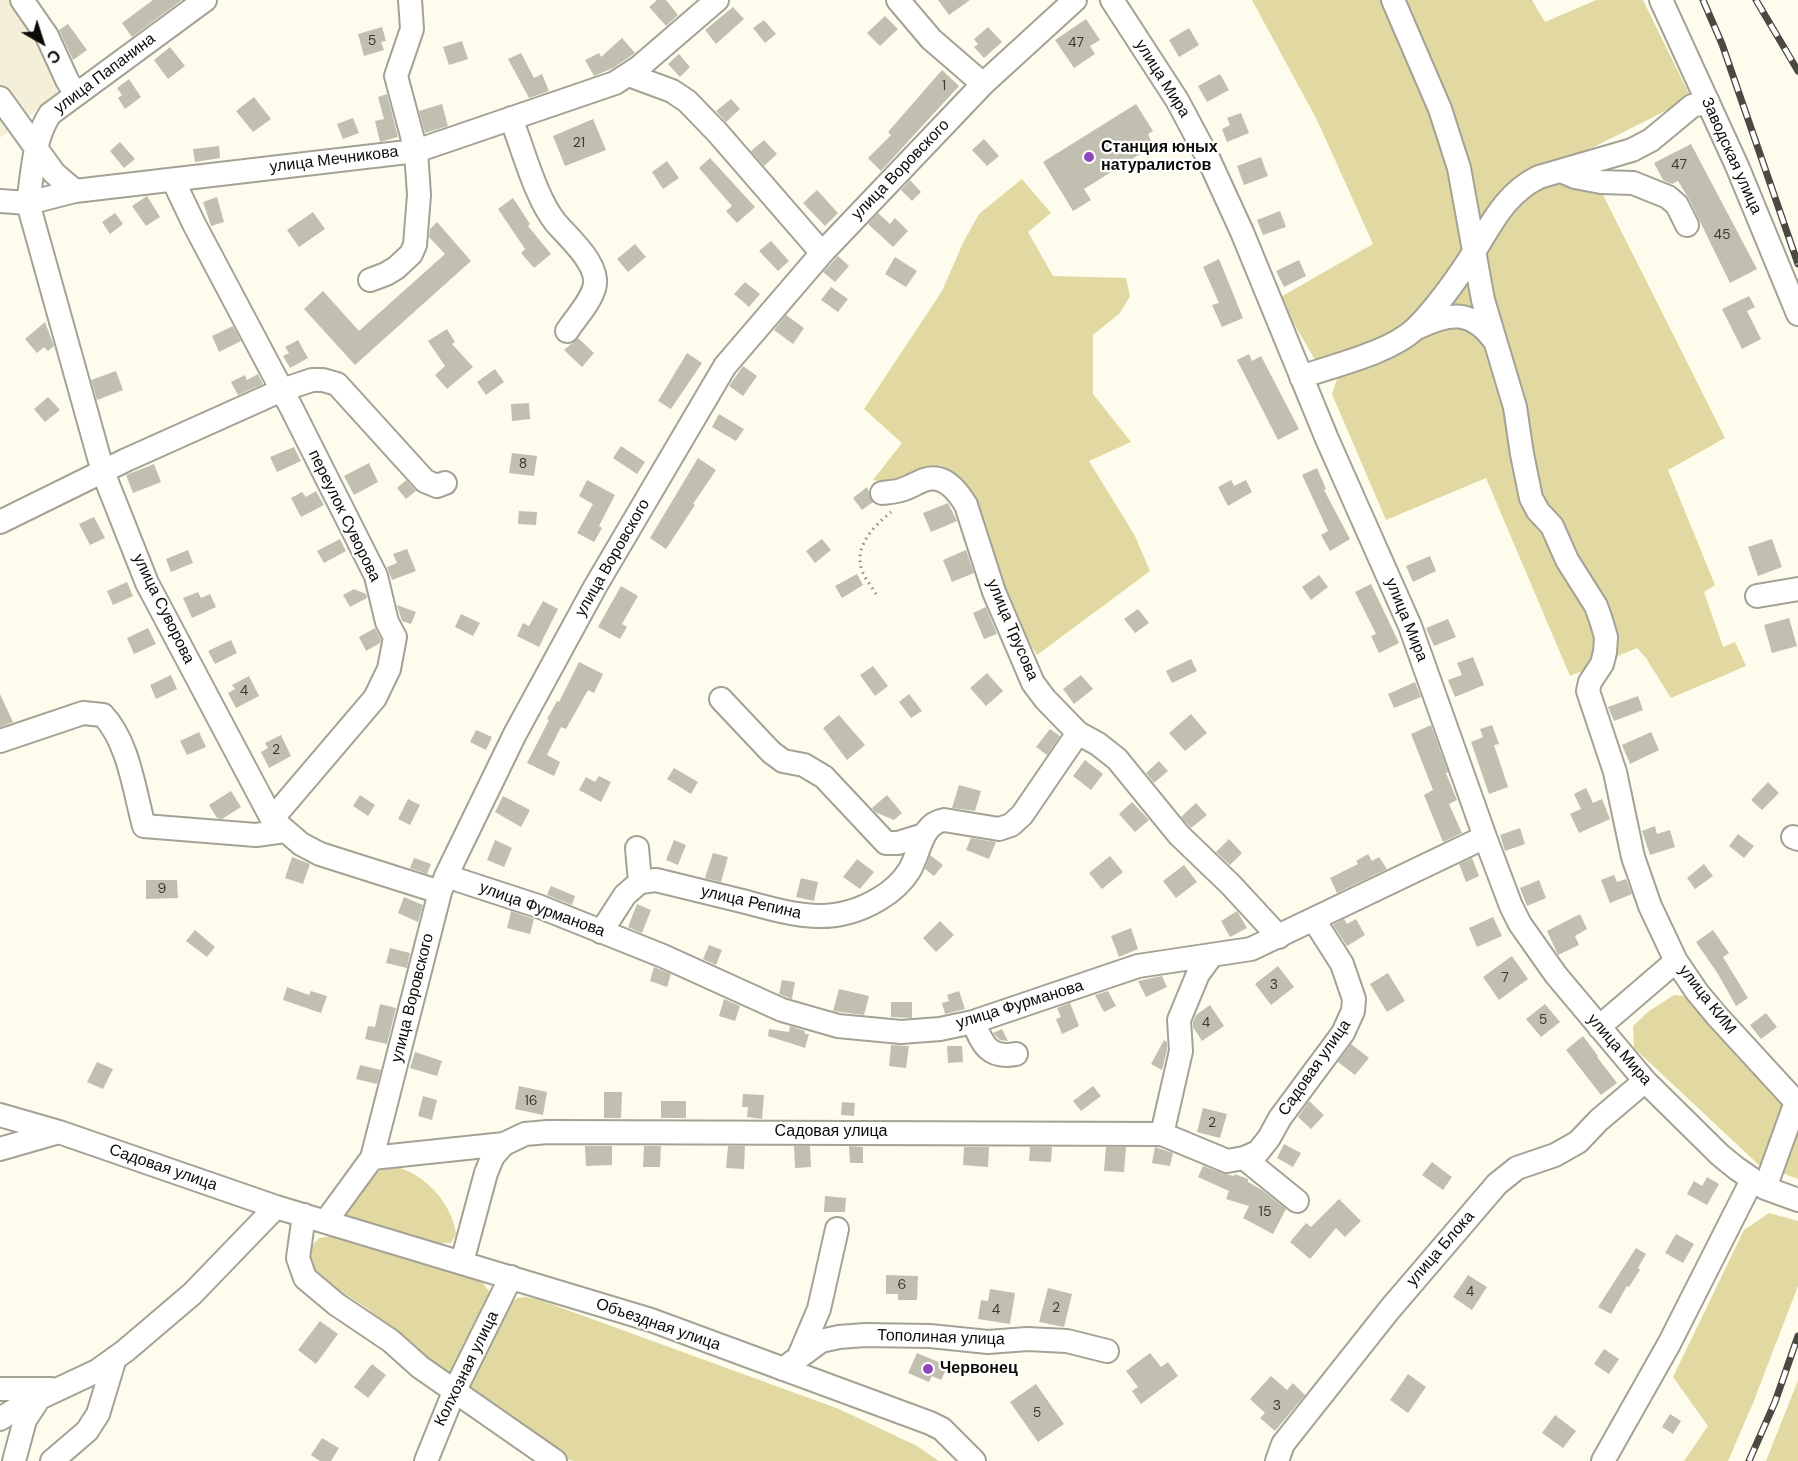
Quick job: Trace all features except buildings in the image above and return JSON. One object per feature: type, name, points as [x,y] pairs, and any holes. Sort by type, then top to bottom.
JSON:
[{"type":"street","points":[[22,0],[47,36],[76,94]]},
{"type":"street","name":"улица Папанина","points":[[28,202],[41,128],[50,114],[205,0]]},
{"type":"street","points":[[370,280],[396,268],[411,254],[415,245],[419,195],[416,151],[396,76],[412,29],[410,0]]},
{"type":"street","name":"улица Мечникова","points":[[28,202],[75,191],[416,151],[615,83],[629,75],[717,0]]},
{"type":"street","points":[[898,0],[931,39],[983,84]]},
{"type":"street","name":"улица Воровского","points":[[326,1221],[372,1158],[443,884],[515,734],[578,619],[725,366],[822,253],[983,84],[1075,0]]},
{"type":"street","name":"улица Мира","points":[[1112,0],[1177,100],[1209,160],[1242,232],[1326,439],[1410,626],[1485,837],[1520,924],[1556,975],[1645,1081],[1720,1155],[1759,1184]]},
{"type":"street","points":[[1393,0],[1440,109],[1459,168],[1483,300],[1495,342]]},
{"type":"street","name":"Заводская улица","points":[[1661,0],[1737,166],[1798,314]]},
{"type":"street","points":[[629,75],[672,91],[687,100],[822,253]]},
{"type":"street","points":[[0,98],[54,173],[75,191]]},
{"type":"street","points":[[1417,328],[1454,281],[1507,200],[1525,184],[1632,150],[1651,140],[1692,106],[1708,102]]},
{"type":"street","points":[[511,118],[548,212],[577,246],[595,279],[589,299],[567,331]]},
{"type":"street","points":[[1561,171],[1575,177],[1601,182],[1633,183],[1668,197],[1677,205],[1687,225]]},
{"type":"street","name":"переулок Суворова","points":[[173,180],[376,576],[387,622],[395,637],[389,669],[375,698],[279,825]]},
{"type":"street","points":[[0,201],[28,202]]},
{"type":"street","name":"улица Суворова","points":[[28,202],[103,472],[147,583],[279,825],[301,844],[320,854],[443,884]]},
{"type":"street","points":[[1301,377],[1392,345],[1417,328],[1444,316],[1458,315],[1482,324],[1495,342]]},
{"type":"street","name":"улица КИМ","points":[[1495,342],[1515,407],[1532,498],[1538,511],[1552,526],[1567,560],[1596,606],[1606,638],[1602,664],[1590,682],[1588,692],[1615,772],[1633,857],[1650,906],[1676,961],[1697,992],[1717,1016],[1797,1097],[1759,1184],[1603,1461]]},
{"type":"street","points":[[0,522],[126,460],[282,390],[312,380],[337,384],[425,480],[437,486],[445,483]]},
{"type":"street","name":"улица Трусова","points":[[892,492],[926,479],[938,478],[949,484],[959,494],[966,505],[994,592],[1033,683],[1078,733],[1098,744],[1117,759],[1179,835],[1231,885],[1279,937]]},
{"type":"street","points":[[1757,596],[1798,590]]},
{"type":"street","points":[[721,699],[783,762],[804,765],[824,777],[886,843],[898,843],[924,835],[938,821],[944,820],[999,829],[1011,825],[1022,815],[1078,733]]},
{"type":"street","points":[[0,741],[83,713],[103,715],[112,724],[123,745],[144,826],[256,835],[279,825]]},
{"type":"street","name":"улица Репина","points":[[640,882],[656,880],[791,914],[816,917],[853,913],[892,891],[909,871],[924,835]]},
{"type":"street","name":"улица Фурманова","points":[[443,884],[538,906],[663,956],[782,1010],[838,1026],[901,1032],[940,1029],[973,1022],[1138,966],[1251,949],[1485,837]]},
{"type":"street","points":[[601,932],[625,895],[640,882],[637,848]]},
{"type":"street","name":"Садовая улица","points":[[372,1158],[504,1144],[525,1134],[548,1132],[1161,1134],[1227,1161],[1244,1158],[1258,1152],[1269,1138],[1280,1118],[1343,1033],[1353,1011],[1354,999],[1342,964],[1314,920]]},
{"type":"street","points":[[1161,1134],[1181,1051],[1179,1020],[1198,974],[1212,955]]},
{"type":"street","points":[[1599,1027],[1676,961]]},
{"type":"street","points":[[973,1022],[987,1048],[1004,1056],[1016,1054]]},
{"type":"street","name":"улица Блока","points":[[1277,1461],[1283,1444],[1390,1309],[1497,1184],[1517,1168],[1555,1155],[1578,1142],[1599,1120],[1645,1081]]},
{"type":"street","name":"Садовая улица","points":[[0,1114],[276,1207],[326,1221]]},
{"type":"street","points":[[0,1149],[59,1132]]},
{"type":"street","points":[[462,1262],[486,1173],[493,1156],[504,1144]]},
{"type":"street","points":[[1244,1158],[1297,1201]]},
{"type":"street","points":[[1759,1184],[1798,1200]]},
{"type":"street","points":[[0,1419],[48,1393],[74,1383],[115,1358],[160,1323],[192,1294],[276,1207]]},
{"type":"street","points":[[304,1215],[298,1258],[304,1278],[336,1304],[391,1341],[420,1367],[454,1392],[555,1461]]},
{"type":"street","name":"Объездная улица","points":[[326,1221],[790,1363],[942,1429],[974,1461]]},
{"type":"street","points":[[790,1363],[819,1309],[837,1229]]},
{"type":"street","name":"Колхозная улица","points":[[426,1461],[454,1392],[512,1277]]},
{"type":"street","name":"Тополиная улица","points":[[790,1363],[821,1341],[865,1335],[930,1336],[988,1342],[1027,1339],[1067,1341],[1107,1351]]},
{"type":"street","points":[[52,1461],[87,1431],[98,1414],[115,1358]]},
{"type":"street","points":[[0,1389],[48,1393]]},
{"type":"street","points":[[14,1461],[25,1420],[48,1393]]},
{"type":"path","points":[[876,594],[863,573],[859,555],[861,548],[877,525],[896,506],[892,492]]},
{"type":"shaded area","points":[[0,0],[9,0],[49,52],[61,92],[0,138]]},
{"type":"shaded area","points":[[1252,0],[1532,0],[1545,22],[1596,0],[1643,0],[1691,98],[1582,153],[1725,438],[1668,470],[1715,585],[1704,592],[1723,647],[1735,642],[1746,666],[1671,698],[1646,658],[1637,648],[1570,676],[1486,478],[1386,520],[1332,394],[1339,373],[1318,365],[1279,298],[1373,244],[1317,120]]},
{"type":"shaded area","points":[[1022,179],[1051,213],[1028,232],[1053,276],[1126,278],[1130,296],[1120,313],[1093,335],[1093,394],[1131,442],[1089,461],[1135,536],[1150,571],[1037,655],[1014,616],[975,503],[941,465],[891,481],[873,480],[902,443],[864,409],[942,291],[963,243],[979,214]]},
{"type":"shaded area","points":[[1674,995],[1686,996],[1787,1103],[1760,1166],[1634,1048],[1633,1026],[1649,1011]]},
{"type":"shaded area","points":[[1798,1114],[1798,1179],[1782,1173]]},
{"type":"shaded area","points":[[397,1167],[418,1177],[436,1192],[454,1223],[456,1234],[451,1243],[424,1241],[345,1219],[342,1213],[372,1174],[383,1169]]},
{"type":"shaded area","points":[[1769,1213],[1798,1221],[1798,1286],[1728,1461],[1684,1461],[1708,1426],[1673,1377],[1744,1230]]},
{"type":"shaded area","points":[[331,1236],[481,1281],[489,1291],[490,1305],[453,1374],[444,1380],[413,1344],[365,1307],[328,1283],[311,1268],[305,1253],[319,1238]]},
{"type":"shaded area","points":[[517,1298],[537,1299],[839,1409],[917,1446],[939,1461],[574,1461],[563,1458],[471,1391],[469,1382],[472,1371],[511,1304]]},
{"type":"shaded area","points":[[1798,1379],[1798,1461],[1766,1461],[1797,1383]]},
{"type":"railway","points":[[1703,0],[1722,44],[1798,264]]},
{"type":"railway","points":[[1756,0],[1798,71]]},
{"type":"railway","points":[[1749,1461],[1775,1402],[1798,1336]]},
{"type":"place","name":"Станция юных натуралистов","points":[[1089,157]]},
{"type":"place","name":"Червонец","points":[[928,1369]]}]
